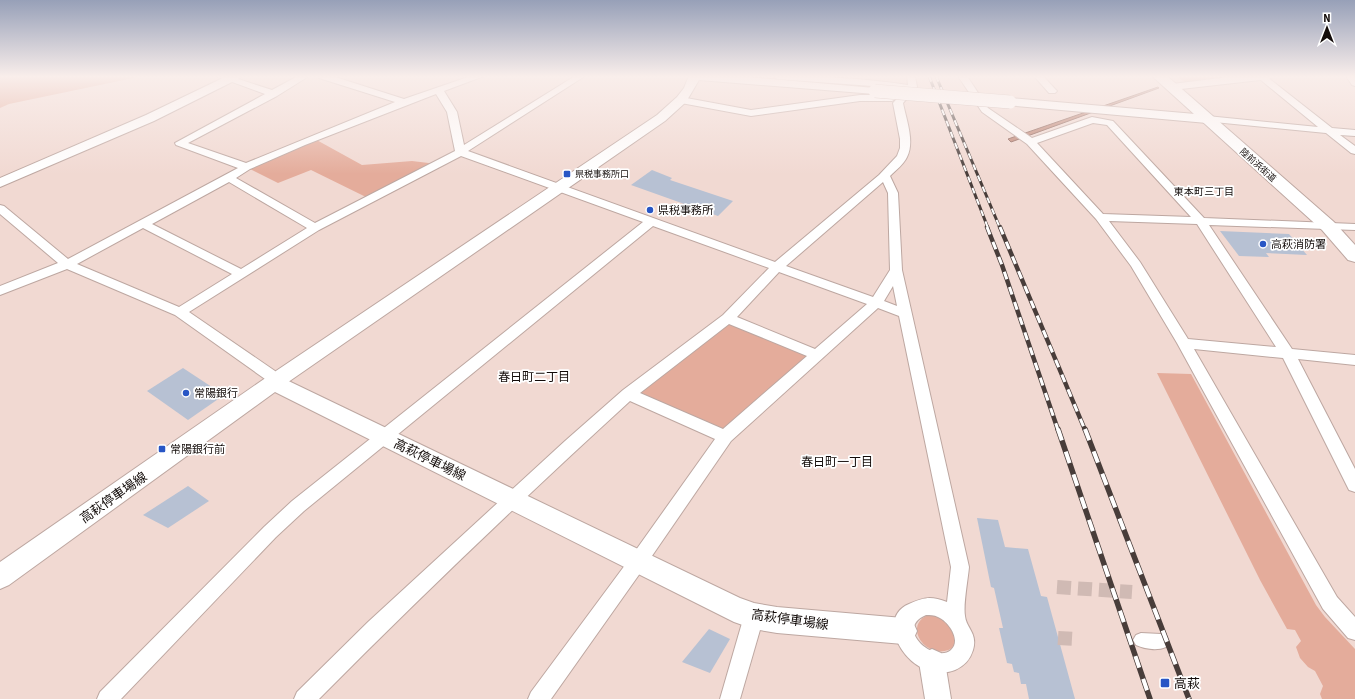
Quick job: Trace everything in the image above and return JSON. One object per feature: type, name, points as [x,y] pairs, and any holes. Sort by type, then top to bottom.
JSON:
[{"type":"highway","name":"陸前浜街道","points":[[1196,109],[1328,226],[1355,256]]},
{"type":"main road","name":"高萩停車場線","points":[[0,577],[274,382],[512,499],[637,563],[734,609],[754,616],[777,620],[903,631]]},
{"type":"street","points":[[0,183],[150,118],[168,109]]},
{"type":"street","points":[[246,109],[180,143],[246,167]]},
{"type":"street","points":[[0,291],[67,264],[229,178],[246,167],[301,142],[387,109]]},
{"type":"street","points":[[450,109],[452,112],[460,152]]},
{"type":"street","points":[[180,312],[315,228],[460,152],[529,109]]},
{"type":"street","points":[[0,208],[67,264],[180,312],[270,375],[274,382],[661,118],[671,109]]},
{"type":"street","points":[[727,109],[751,113],[783,109]]},
{"type":"street","points":[[304,699],[375,629],[512,499],[628,394],[728,318],[777,267],[882,177],[902,157],[905,148],[905,139],[899,109]]},
{"type":"street","points":[[984,109],[1031,142],[1100,217],[1136,265],[1184,343],[1330,603],[1355,631]]},
{"type":"street","points":[[1087,109],[1355,133]]},
{"type":"street","points":[[1302,109],[1355,151]]},
{"type":"street","points":[[1031,142],[1092,120],[1110,123],[1201,220],[1288,354],[1355,485]]},
{"type":"street","points":[[460,152],[904,313]]},
{"type":"street","points":[[882,177],[887,178],[893,193],[896,270],[904,313],[960,567],[955,618]]},
{"type":"street","points":[[229,178],[315,228]]},
{"type":"street","points":[[1100,217],[1355,227]]},
{"type":"street","points":[[107,699],[270,532],[298,506],[383,436],[651,222]]},
{"type":"street","points":[[144,224],[241,274]]},
{"type":"street","points":[[538,699],[726,438],[876,303],[896,270]]},
{"type":"street","points":[[728,318],[817,355]]},
{"type":"street","points":[[1184,343],[1355,360]]},
{"type":"street","points":[[628,394],[726,438]]},
{"type":"street","points":[[925,606],[936,607],[946,611],[955,618],[964,634],[965,643],[963,651],[958,657],[951,661],[943,663],[932,662],[922,658],[913,650],[906,641],[903,631],[904,621],[908,613],[916,608],[925,606]]},
{"type":"street","points":[[730,699],[754,616]]},
{"type":"street","points":[[1141,640],[1161,642]]},
{"type":"street","points":[[932,662],[938,699]]},
{"type":"shaded area","points":[[1096,109],[1102,109],[1011,142],[1008,139]]},
{"type":"shaded area","points":[[313,138],[362,165],[412,161],[437,164],[370,199],[311,170],[278,183],[246,167]]},
{"type":"shaded area","points":[[728,318],[817,355],[725,437],[628,394]]},
{"type":"shaded area","points":[[1157,373],[1191,374],[1316,605],[1325,617],[1355,649],[1355,699],[1322,699],[1320,694],[1323,686],[1315,671],[1308,667],[1300,658],[1296,647],[1301,641],[1295,630],[1287,629],[1260,580]]},
{"type":"shaded area","points":[[930,614],[938,615],[956,631],[956,645],[947,650],[937,651],[929,648],[922,642],[918,635],[917,627],[921,620]]},
{"type":"building","points":[[652,170],[672,178],[670,180],[733,201],[718,216],[631,185]]},
{"type":"building","name":"高萩消防署","points":[[1220,231],[1289,234],[1307,255],[1266,253],[1269,257],[1239,256]]},
{"type":"building","name":"常陽銀行","points":[[183,368],[224,395],[188,420],[147,391]]},
{"type":"building","points":[[188,486],[209,501],[168,528],[143,515]]},
{"type":"building","points":[[977,518],[998,520],[1005,547],[1028,549],[1041,596],[1047,597],[1075,699],[1029,699],[1026,684],[1021,684],[1019,673],[1014,672],[1012,664],[1007,663],[999,628],[1003,628],[994,588],[991,587]]},
{"type":"building","points":[[709,629],[730,639],[710,673],[682,662]]},
{"type":"tunnel","points":[[1057,587],[1132,592]]},
{"type":"tunnel","points":[[1058,638],[1075,639]]},
{"type":"railway","points":[[942,109],[988,228]]},
{"type":"railway","points":[[950,109],[1000,228]]},
{"type":"railway","points":[[987,227],[1002,265],[1058,430]]},
{"type":"railway","points":[[1000,227],[1085,430]]},
{"type":"railway","points":[[1058,429],[1150,699]]},
{"type":"railway","points":[[1085,429],[1189,699]]},
{"type":"place","name":"県税事務所口","points":[[567,174]]},
{"type":"place","name":"県税事務所","points":[[650,210]]},
{"type":"place","name":"高萩消防署","points":[[1263,244]]},
{"type":"place","name":"常陽銀行","points":[[186,393]]},
{"type":"place","name":"常陽銀行前","points":[[162,449]]},
{"type":"place","name":"高萩","points":[[1165,683]]},
{"type":"district","name":"東本町三丁目","points":[[1204,191]]},
{"type":"district","name":"春日町二丁目","points":[[534,377]]},
{"type":"district","name":"春日町一丁目","points":[[837,462]]}]
